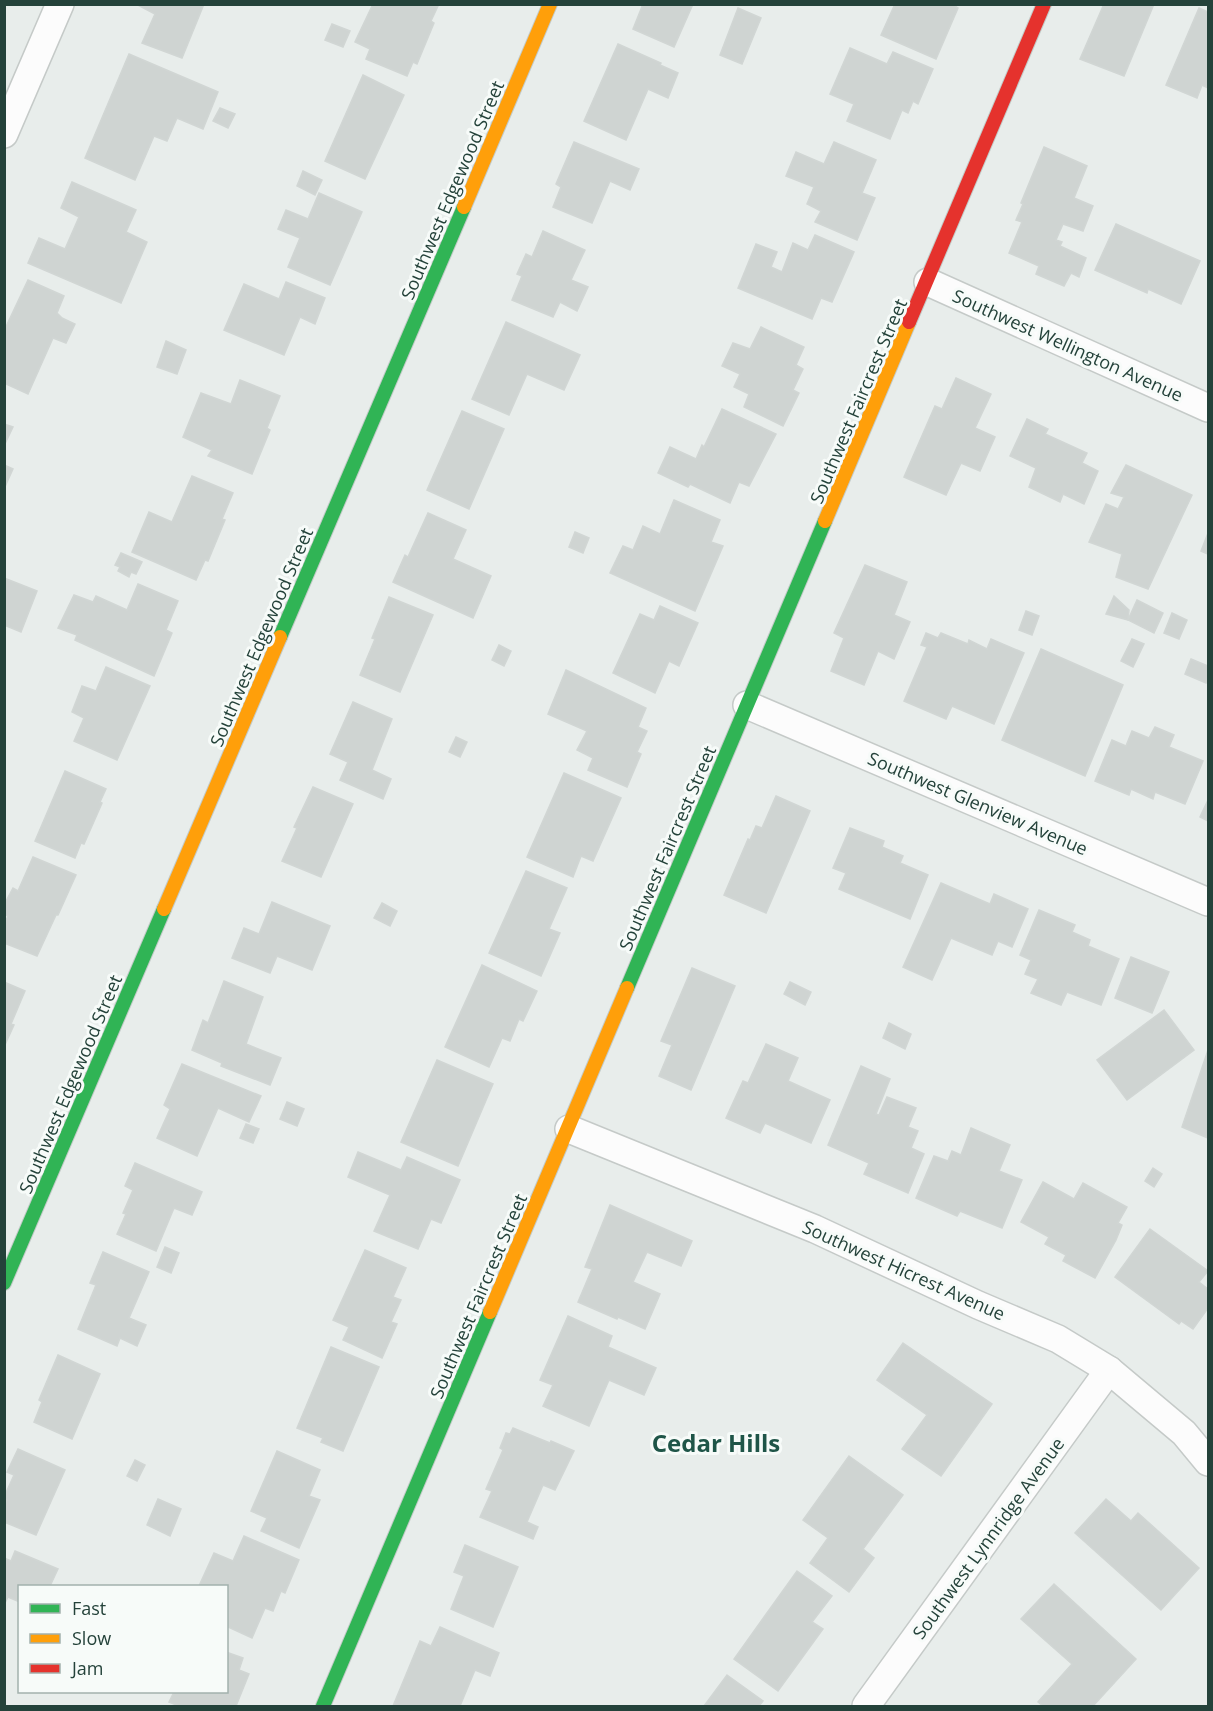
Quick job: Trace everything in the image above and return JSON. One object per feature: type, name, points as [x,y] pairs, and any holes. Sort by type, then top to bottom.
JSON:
[{"type":"street","points":[[4,134],[60,4]]},
{"type":"street","name":"Southwest Edgewood Street","points":[[4,1283],[550,4]]},
{"type":"street","name":"Southwest Faircrest Street","points":[[323,1707],[1044,4]]},
{"type":"street","name":"Southwest Wellington Avenue","points":[[928,282],[1209,408]]},
{"type":"street","name":"Southwest Glenview Avenue","points":[[747,705],[1209,902]]},
{"type":"street","name":"Southwest Hicrest Avenue","points":[[569,1130],[815,1229],[978,1305],[1058,1339],[1109,1370],[1184,1434],[1209,1462]]},
{"type":"street","name":"Southwest Lynnridge Avenue","points":[[866,1707],[1109,1370]]},
{"type":"building","points":[[136,4],[204,4],[182,58],[142,43],[155,14]]},
{"type":"building","points":[[373,4],[438,6],[431,21],[434,23],[417,64],[413,62],[407,76],[366,59],[370,49],[355,42]]},
{"type":"building","points":[[643,4],[693,4],[674,47],[633,29]]},
{"type":"building","points":[[895,4],[952,4],[958,8],[936,59],[881,35]]},
{"type":"building","points":[[1104,4],[1154,4],[1124,76],[1080,59]]},
{"type":"building","points":[[738,8],[761,18],[742,64],[720,55]]},
{"type":"building","points":[[1199,8],[1208,12],[1208,88],[1202,85],[1197,98],[1166,85]]},
{"type":"building","points":[[332,24],[350,31],[343,47],[325,40]]},
{"type":"building","points":[[618,44],[678,73],[668,98],[648,89],[626,140],[584,121]]},
{"type":"building","points":[[850,48],[887,64],[893,52],[933,69],[918,104],[913,101],[908,113],[902,110],[890,139],[847,121],[854,104],[830,94]]},
{"type":"building","points":[[129,54],[218,92],[203,129],[177,118],[167,141],[154,136],[135,180],[85,158]]},
{"type":"building","points":[[363,75],[404,95],[365,179],[325,161]]},
{"type":"building","points":[[220,108],[235,114],[228,128],[213,121]]},
{"type":"building","points":[[574,142],[639,169],[630,190],[610,181],[592,223],[553,207],[561,187],[556,184]]},
{"type":"building","points":[[834,142],[876,160],[862,193],[875,198],[857,240],[815,222],[821,211],[807,204],[814,187],[786,176],[796,152],[824,164]]},
{"type":"building","points":[[1044,147],[1087,166],[1074,198],[1093,206],[1083,231],[1063,224],[1056,240],[1062,242],[1060,246],[1086,258],[1079,277],[1071,273],[1064,286],[1036,274],[1039,266],[1009,253],[1022,222],[1016,220],[1023,204],[1021,203]]},
{"type":"building","points":[[303,171],[322,180],[315,195],[297,186]]},
{"type":"building","points":[[72,182],[136,210],[126,232],[147,242],[121,303],[28,263],[39,238],[65,249],[79,217],[61,208]]},
{"type":"building","points":[[319,193],[362,212],[330,285],[288,267],[300,238],[278,229],[286,210],[308,219]]},
{"type":"building","points":[[1116,224],[1200,261],[1181,304],[1148,289],[1147,293],[1095,270]]},
{"type":"building","points":[[543,231],[585,250],[571,280],[588,287],[577,311],[560,302],[553,317],[512,300],[522,276],[517,274],[526,254],[532,257]]},
{"type":"building","points":[[815,235],[854,252],[832,302],[821,298],[812,319],[738,288],[756,244],[777,252],[771,267],[782,272],[793,243],[808,250]]},
{"type":"building","points":[[28,280],[64,296],[57,313],[75,324],[66,343],[53,338],[28,394],[4,383],[4,331]]},
{"type":"building","points":[[286,282],[325,298],[315,324],[300,317],[284,355],[224,330],[244,284],[279,299]]},
{"type":"building","points":[[506,322],[580,355],[564,390],[527,374],[509,415],[472,399]]},
{"type":"building","points":[[761,327],[804,347],[796,365],[803,369],[793,390],[799,393],[783,426],[744,407],[749,394],[734,387],[740,374],[722,366],[733,343],[750,349]]},
{"type":"building","points":[[166,341],[186,350],[177,374],[157,367]]},
{"type":"building","points":[[956,378],[991,394],[975,428],[995,437],[980,471],[961,463],[946,495],[904,477],[935,406],[942,409]]},
{"type":"building","points":[[240,380],[280,396],[267,428],[270,430],[252,474],[208,456],[212,450],[183,437],[201,393],[231,404]]},
{"type":"building","points":[[722,409],[776,434],[749,486],[739,482],[730,503],[690,484],[688,487],[658,473],[670,447],[696,459]]},
{"type":"building","points":[[462,411],[504,429],[469,509],[427,490]]},
{"type":"building","points":[[1027,419],[1048,429],[1045,434],[1087,453],[1082,463],[1098,471],[1084,504],[1063,494],[1060,502],[1029,487],[1036,468],[1010,456]]},
{"type":"building","points":[[4,424],[13,427],[4,446]]},
{"type":"building","points":[[4,465],[13,469],[4,489]]},
{"type":"building","points":[[1126,465],[1192,495],[1148,589],[1116,577],[1122,554],[1089,542],[1106,504],[1118,509],[1124,497],[1111,493]]},
{"type":"building","points":[[192,476],[233,493],[222,519],[225,520],[208,561],[205,560],[196,580],[132,552],[149,512],[172,522]]},
{"type":"building","points":[[674,500],[720,520],[711,542],[723,546],[695,611],[610,573],[623,546],[633,550],[643,526],[660,534]]},
{"type":"building","points":[[428,513],[466,530],[453,559],[491,576],[473,618],[393,582],[405,555],[408,557]]},
{"type":"building","points":[[575,532],[589,538],[583,553],[569,547]]},
{"type":"building","points":[[1208,533],[1208,554],[1201,551]]},
{"type":"building","points":[[121,553],[142,562],[136,574],[131,572],[129,577],[118,571],[120,567],[115,565]]},
{"type":"building","points":[[865,565],[907,582],[894,615],[910,622],[894,659],[878,651],[864,685],[831,671],[844,638],[834,633]]},
{"type":"building","points":[[4,578],[37,591],[21,632],[4,625]]},
{"type":"building","points":[[138,584],[178,601],[166,630],[172,633],[154,676],[75,640],[77,635],[58,628],[74,595],[93,602],[96,596],[127,610]]},
{"type":"building","points":[[1114,596],[1129,610],[1128,620],[1106,614]]},
{"type":"building","points":[[389,597],[433,615],[400,692],[360,675]]},
{"type":"building","points":[[1137,600],[1163,613],[1154,633],[1128,620]]},
{"type":"building","points":[[660,606],[698,623],[679,666],[669,661],[655,693],[613,673],[640,614],[654,620]]},
{"type":"building","points":[[1026,611],[1039,616],[1032,635],[1019,630]]},
{"type":"building","points":[[1172,613],[1187,620],[1179,639],[1164,633]]},
{"type":"building","points":[[926,633],[938,638],[941,633],[968,644],[969,640],[987,649],[991,639],[1024,653],[994,724],[952,706],[946,719],[904,701],[927,647],[921,645]]},
{"type":"building","points":[[1132,639],[1144,644],[1133,667],[1121,661]]},
{"type":"building","points":[[499,645],[511,651],[504,666],[492,660]]},
{"type":"building","points":[[1041,649],[1123,685],[1085,776],[1002,740]]},
{"type":"building","points":[[1191,659],[1208,666],[1206,683],[1185,674]]},
{"type":"building","points":[[106,667],[150,686],[117,760],[74,741],[84,718],[72,712],[82,686],[96,691]]},
{"type":"building","points":[[566,670],[646,708],[638,727],[647,731],[637,752],[641,754],[627,787],[588,770],[593,758],[577,750],[587,731],[548,714]]},
{"type":"building","points":[[353,702],[392,719],[372,770],[391,779],[383,799],[340,780],[348,762],[330,754]]},
{"type":"building","points":[[1155,727],[1174,735],[1169,747],[1203,761],[1185,804],[1155,792],[1153,799],[1131,789],[1129,795],[1095,781],[1112,740],[1126,746],[1132,731],[1149,738]]},
{"type":"building","points":[[456,737],[467,742],[460,757],[449,752]]},
{"type":"building","points":[[65,771],[106,789],[84,844],[81,843],[75,858],[35,841]]},
{"type":"building","points":[[564,773],[621,798],[593,861],[581,856],[573,877],[527,857]]},
{"type":"building","points":[[313,787],[353,804],[321,877],[282,861],[297,828],[294,827]]},
{"type":"building","points":[[776,796],[810,811],[766,913],[724,895],[748,839],[750,840],[756,826],[762,828]]},
{"type":"building","points":[[1208,800],[1208,821],[1200,817]]},
{"type":"building","points":[[850,828],[884,841],[882,847],[903,856],[900,863],[928,875],[910,919],[839,889],[846,873],[833,868]]},
{"type":"building","points":[[33,857],[76,875],[37,956],[4,943],[4,925],[8,916],[4,914],[4,905],[13,888],[18,891]]},
{"type":"building","points":[[526,871],[567,888],[549,929],[560,933],[541,976],[489,953]]},
{"type":"building","points":[[941,883],[990,904],[994,894],[1028,909],[1012,947],[998,941],[992,955],[951,938],[932,980],[903,967]]},
{"type":"building","points":[[272,902],[330,926],[312,970],[277,956],[270,973],[232,958],[244,928],[259,934]]},
{"type":"building","points":[[382,903],[397,911],[390,926],[374,918]]},
{"type":"building","points":[[1039,910],[1075,925],[1072,932],[1090,940],[1088,946],[1119,959],[1101,1005],[1067,992],[1061,1005],[1031,993],[1038,979],[1025,974],[1031,960],[1020,955]]},
{"type":"building","points":[[1131,957],[1169,972],[1152,1013],[1115,998]]},
{"type":"building","points":[[482,965],[537,991],[523,1021],[519,1019],[510,1041],[502,1038],[489,1067],[445,1047]]},
{"type":"building","points":[[692,968],[735,986],[691,1090],[659,1076],[672,1045],[661,1041]]},
{"type":"building","points":[[224,981],[263,997],[246,1044],[281,1058],[270,1085],[221,1066],[222,1063],[192,1050],[203,1020],[208,1023]]},
{"type":"building","points":[[4,982],[25,991],[4,1047]]},
{"type":"building","points":[[790,982],[811,992],[805,1005],[784,994]]},
{"type":"building","points":[[1164,1010],[1194,1050],[1127,1100],[1097,1060]]},
{"type":"building","points":[[889,1023],[911,1034],[905,1049],[883,1038]]},
{"type":"building","points":[[766,1044],[798,1058],[788,1081],[830,1100],[811,1143],[765,1123],[760,1133],[726,1118],[743,1081],[748,1083]]},
{"type":"building","points":[[1208,1050],[1208,1138],[1182,1127]]},
{"type":"building","points":[[437,1060],[493,1084],[458,1166],[401,1142]]},
{"type":"building","points":[[182,1064],[261,1096],[249,1122],[218,1108],[197,1156],[157,1138],[170,1109],[164,1105]]},
{"type":"building","points":[[861,1066],[890,1079],[876,1114],[879,1115],[887,1097],[916,1108],[908,1127],[918,1131],[911,1148],[924,1154],[908,1193],[864,1174],[869,1163],[828,1145]]},
{"type":"building","points":[[287,1102],[304,1109],[297,1126],[280,1119]]},
{"type":"building","points":[[246,1124],[259,1129],[253,1143],[240,1138]]},
{"type":"building","points":[[971,1128],[1010,1145],[999,1171],[1022,1180],[1002,1228],[960,1211],[957,1216],[916,1198],[934,1156],[948,1161],[952,1151],[961,1155]]},
{"type":"building","points":[[358,1152],[401,1170],[407,1157],[460,1180],[441,1223],[431,1219],[418,1249],[374,1231],[390,1195],[348,1177]]},
{"type":"building","points":[[135,1163],[202,1192],[192,1215],[174,1208],[156,1251],[117,1234],[133,1190],[125,1186]]},
{"type":"building","points":[[1153,1168],[1162,1174],[1154,1187],[1145,1181]]},
{"type":"building","points":[[1043,1182],[1074,1199],[1083,1183],[1127,1207],[1118,1223],[1122,1225],[1116,1240],[1095,1278],[1063,1261],[1066,1255],[1045,1244],[1049,1237],[1021,1222]]},
{"type":"building","points":[[610,1205],[692,1241],[681,1266],[647,1252],[633,1282],[660,1294],[645,1329],[578,1302],[592,1269],[585,1267]]},
{"type":"building","points":[[1150,1229],[1208,1271],[1199,1282],[1208,1289],[1208,1308],[1193,1329],[1181,1321],[1179,1324],[1115,1277]]},
{"type":"building","points":[[165,1247],[179,1253],[171,1273],[157,1267]]},
{"type":"building","points":[[365,1250],[406,1268],[393,1297],[401,1300],[391,1322],[397,1324],[382,1358],[343,1340],[349,1327],[333,1320]]},
{"type":"building","points":[[103,1252],[149,1272],[129,1318],[146,1325],[137,1346],[120,1338],[117,1346],[78,1329],[96,1285],[90,1283]]},
{"type":"building","points":[[568,1316],[612,1336],[608,1347],[656,1368],[644,1395],[609,1380],[589,1426],[543,1406],[553,1385],[540,1380]]},
{"type":"building","points":[[903,1343],[992,1404],[941,1476],[902,1449],[927,1415],[877,1380]]},
{"type":"building","points":[[331,1347],[379,1367],[343,1451],[321,1442],[323,1438],[297,1428]]},
{"type":"building","points":[[58,1355],[100,1374],[72,1439],[34,1422],[42,1402],[39,1400]]},
{"type":"building","points":[[513,1428],[574,1451],[555,1490],[543,1485],[527,1522],[538,1527],[533,1539],[480,1517],[492,1491],[486,1489],[503,1450],[500,1448],[506,1433],[510,1434]]},
{"type":"building","points":[[18,1449],[65,1470],[36,1535],[4,1522],[4,1505],[7,1500],[4,1497],[14,1475],[7,1472]]},
{"type":"building","points":[[277,1451],[320,1470],[309,1496],[320,1500],[299,1548],[261,1531],[267,1518],[251,1511]]},
{"type":"building","points":[[849,1456],[903,1495],[863,1549],[874,1558],[849,1592],[810,1563],[828,1538],[803,1520]]},
{"type":"building","points":[[135,1460],[145,1465],[137,1481],[127,1476]]},
{"type":"building","points":[[158,1499],[181,1509],[170,1536],[147,1525]]},
{"type":"building","points":[[1106,1499],[1131,1521],[1138,1513],[1199,1568],[1161,1610],[1075,1533]]},
{"type":"building","points":[[244,1536],[299,1560],[285,1593],[281,1591],[273,1611],[265,1608],[252,1638],[228,1627],[228,1585],[199,1585],[214,1553],[233,1561]]},
{"type":"building","points":[[465,1545],[518,1567],[493,1627],[451,1609],[464,1576],[454,1572]]},
{"type":"building","points":[[15,1551],[58,1569],[50,1585],[18,1585],[18,1601],[8,1597],[4,1605],[4,1558],[11,1561]]},
{"type":"building","points":[[797,1571],[832,1596],[812,1622],[823,1629],[778,1691],[734,1659]]},
{"type":"building","points":[[1054,1584],[1136,1659],[1093,1706],[1043,1706],[1038,1702],[1072,1664],[1021,1619]]},
{"type":"building","points":[[440,1627],[499,1653],[490,1676],[475,1670],[460,1706],[393,1706],[420,1641],[431,1646]]},
{"type":"building","points":[[228,1653],[243,1658],[239,1670],[249,1674],[236,1706],[179,1706],[169,1702],[174,1693],[228,1693]]},
{"type":"building","points":[[727,1675],[763,1701],[759,1706],[704,1706]]},
{"type":"traffic: fast","points":[[280,637],[464,207]]},
{"type":"traffic: fast","points":[[627,988],[825,521]]},
{"type":"traffic: fast","points":[[4,1283],[164,909]]},
{"type":"traffic: fast","points":[[323,1706],[490,1312]]},
{"type":"traffic: slow","points":[[464,207],[550,4]]},
{"type":"traffic: slow","points":[[825,521],[909,322]]},
{"type":"traffic: slow","points":[[164,909],[280,637]]},
{"type":"traffic: slow","points":[[490,1312],[627,988]]},
{"type":"traffic: jam","points":[[909,322],[1044,4]]},
{"type":"district","name":"Cedar Hills","points":[[716,1442]]}]
